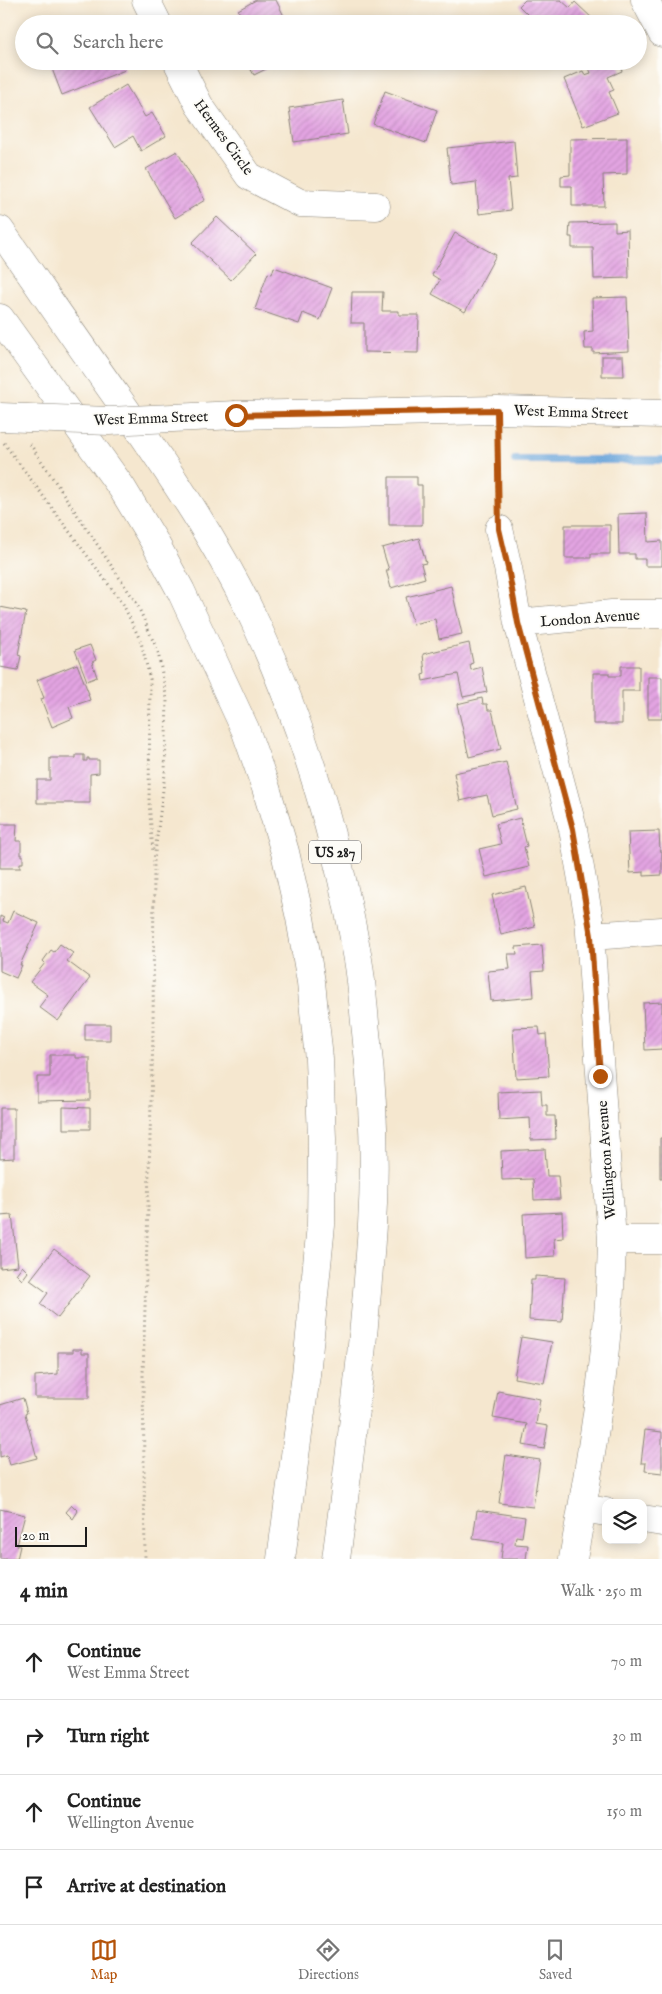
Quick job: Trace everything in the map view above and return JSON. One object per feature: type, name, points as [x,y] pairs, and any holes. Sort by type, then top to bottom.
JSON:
[{"type":"main road","points":[[146,0],[154,15]]},
{"type":"main road","points":[[645,0],[662,34]]},
{"type":"main road","name":"Hermes Circle","points":[[182,70],[199,104],[249,176],[300,203],[376,206]]},
{"type":"main road","name":"US 287","points":[[0,230],[177,484],[219,554],[256,624],[293,710],[318,786],[340,872],[358,957],[371,1080],[373,1148],[372,1223],[355,1410],[336,1559]]},
{"type":"main road","name":"US 287","points":[[0,318],[122,488],[154,541],[180,591],[248,738],[266,788],[285,852],[300,918],[311,982],[319,1059],[322,1139],[321,1225],[306,1375],[281,1559]]},
{"type":"main road","name":"West Emma Street","points":[[2,430],[109,421],[236,415],[497,410],[662,414]]},
{"type":"main road","name":"Wellington Avenue","points":[[499,529],[518,623],[573,829],[591,936],[612,1240],[611,1286],[602,1367],[594,1510],[573,1559]]},
{"type":"main road","name":"London Avenue","points":[[518,623],[612,614],[662,614]]},
{"type":"main road","points":[[591,936],[662,931]]},
{"type":"main road","points":[[612,1240],[662,1240]]},
{"type":"main road","points":[[647,1520],[662,1522]]},
{"type":"path","points":[[497,410],[499,529]]},
{"type":"path","points":[[2,430],[123,604],[141,642],[150,679],[149,802],[154,860],[152,1035],[143,1375],[145,1559]]},
{"type":"path","points":[[27,441],[137,604],[158,652],[167,700],[165,774],[154,860]]},
{"type":"building","points":[[256,0],[276,0],[284,15],[240,15],[238,10]]},
{"type":"building","points":[[525,0],[561,0],[570,8],[575,2],[589,15],[528,15],[519,6]]},
{"type":"building","points":[[52,70],[125,70],[62,95]]},
{"type":"building","points":[[251,70],[264,70],[254,75]]},
{"type":"building","points":[[590,70],[622,70],[608,77],[614,90],[609,92],[618,113],[583,126],[564,79],[583,71],[585,75],[591,73]]},
{"type":"building","points":[[126,85],[145,117],[152,113],[166,136],[141,151],[133,136],[115,147],[90,107]]},
{"type":"building","points":[[385,91],[437,110],[426,143],[373,124]]},
{"type":"building","points":[[343,100],[348,134],[294,142],[289,108]]},
{"type":"building","points":[[627,138],[627,174],[603,175],[604,206],[572,206],[572,186],[561,186],[561,176],[570,175],[570,139]]},
{"type":"building","points":[[514,141],[517,178],[508,179],[511,210],[479,214],[476,182],[451,185],[447,148]]},
{"type":"building","points":[[177,151],[205,200],[175,218],[146,169]]},
{"type":"building","points":[[217,217],[256,254],[231,280],[192,243]]},
{"type":"building","points":[[615,222],[615,231],[628,230],[629,278],[594,279],[593,248],[572,248],[572,237],[569,237],[570,223]]},
{"type":"building","points":[[455,233],[496,255],[465,312],[432,294],[440,280],[432,275]]},
{"type":"building","points":[[274,267],[332,288],[320,320],[303,313],[299,324],[255,309],[268,273],[272,274]]},
{"type":"building","points":[[352,292],[383,292],[382,311],[399,311],[399,315],[419,315],[418,353],[364,352],[364,323],[351,323]]},
{"type":"building","points":[[627,297],[629,351],[593,353],[593,349],[585,349],[584,332],[593,331],[592,298]]},
{"type":"building","points":[[602,356],[623,356],[624,376],[602,376]]},
{"type":"building","points":[[389,477],[417,477],[417,485],[422,485],[422,525],[389,525]]},
{"type":"building","points":[[647,513],[648,542],[662,541],[662,566],[645,566],[645,559],[635,559],[635,554],[619,554],[618,514]]},
{"type":"building","points":[[565,525],[610,525],[610,554],[591,554],[591,558],[565,558]]},
{"type":"building","points":[[419,538],[426,563],[421,564],[425,578],[391,588],[386,570],[389,570],[382,548]]},
{"type":"building","points":[[451,586],[462,634],[439,639],[435,619],[413,624],[406,597]]},
{"type":"building","points":[[0,607],[26,612],[18,655],[21,656],[18,670],[0,667]]},
{"type":"building","points":[[469,643],[473,663],[470,664],[471,670],[482,667],[487,692],[463,697],[458,674],[423,681],[422,675],[425,674],[423,654]]},
{"type":"building","points":[[90,645],[96,660],[92,662],[97,677],[87,681],[75,650]]},
{"type":"building","points":[[77,664],[90,700],[69,707],[73,718],[52,727],[41,699],[44,698],[37,680]]},
{"type":"building","points":[[621,666],[639,666],[639,691],[622,691],[622,724],[593,724],[593,673],[609,673],[609,676],[621,676]]},
{"type":"building","points":[[648,677],[662,677],[662,719],[648,719]]},
{"type":"building","points":[[482,698],[483,704],[487,704],[488,710],[492,710],[501,749],[469,757],[457,704]]},
{"type":"building","points":[[76,755],[84,755],[84,761],[87,761],[87,758],[89,760],[99,760],[99,773],[90,774],[90,803],[37,803],[37,780],[50,780],[50,758],[76,758]]},
{"type":"building","points":[[506,762],[517,809],[492,815],[487,795],[460,801],[454,773]]},
{"type":"building","points":[[520,818],[527,846],[524,847],[529,867],[486,877],[479,849],[501,844],[496,824]]},
{"type":"building","points":[[0,824],[17,824],[16,841],[21,841],[21,855],[23,855],[23,863],[20,863],[20,868],[0,868]]},
{"type":"building","points":[[659,831],[660,851],[662,851],[662,875],[644,876],[644,872],[630,873],[628,832]]},
{"type":"building","points":[[526,887],[535,927],[501,935],[492,895]]},
{"type":"building","points":[[13,911],[39,923],[16,978],[0,971],[0,916],[4,918],[3,921],[8,923]]},
{"type":"building","points":[[60,944],[73,953],[67,961],[90,978],[58,1021],[39,1007],[48,995],[30,982],[45,963],[43,961],[51,950],[54,952]]},
{"type":"building","points":[[542,945],[544,971],[532,972],[534,997],[491,1001],[488,971],[510,969],[508,954],[517,954],[516,947]]},
{"type":"building","points":[[662,1002],[662,1049],[645,1050],[643,1003]]},
{"type":"building","points":[[85,1024],[110,1024],[110,1040],[85,1040]]},
{"type":"building","points":[[539,1027],[540,1035],[546,1034],[549,1076],[516,1078],[513,1028]]},
{"type":"building","points":[[50,1055],[76,1055],[76,1058],[90,1058],[90,1100],[37,1101],[37,1077],[50,1077]]},
{"type":"building","points":[[541,1090],[542,1105],[547,1105],[547,1116],[555,1116],[556,1139],[531,1140],[530,1118],[499,1120],[498,1092]]},
{"type":"building","points":[[63,1107],[90,1108],[90,1129],[63,1129]]},
{"type":"building","points":[[0,1108],[14,1108],[14,1158],[0,1159]]},
{"type":"building","points":[[660,1138],[662,1138],[662,1178],[660,1178]]},
{"type":"building","points":[[545,1149],[547,1176],[558,1176],[560,1199],[534,1200],[533,1179],[502,1180],[501,1151]]},
{"type":"building","points":[[562,1212],[563,1238],[554,1239],[555,1256],[525,1258],[523,1214]]},
{"type":"building","points":[[12,1215],[18,1266],[0,1268],[0,1216]]},
{"type":"building","points":[[54,1249],[90,1276],[58,1318],[40,1304],[48,1293],[30,1280]]},
{"type":"building","points":[[22,1266],[28,1272],[22,1280],[16,1274]]},
{"type":"building","points":[[535,1276],[565,1278],[562,1322],[529,1320],[531,1280],[535,1280]]},
{"type":"building","points":[[521,1337],[552,1342],[544,1383],[514,1378]]},
{"type":"building","points":[[73,1349],[82,1349],[82,1353],[89,1353],[89,1398],[35,1398],[35,1376],[58,1374],[58,1352],[73,1352]]},
{"type":"building","points":[[498,1391],[540,1399],[536,1424],[548,1426],[544,1449],[523,1445],[527,1424],[493,1418]]},
{"type":"building","points":[[23,1398],[27,1413],[25,1414],[37,1458],[10,1465],[7,1455],[0,1457],[0,1405]]},
{"type":"building","points":[[645,1430],[662,1432],[662,1473],[645,1471],[646,1463],[641,1463]]},
{"type":"building","points":[[506,1455],[540,1460],[533,1507],[499,1503]]},
{"type":"building","points":[[72,1505],[78,1511],[73,1519],[66,1512]]},
{"type":"building","points":[[0,1509],[25,1515],[17,1545],[20,1546],[17,1559],[0,1559]]},
{"type":"building","points":[[477,1510],[525,1517],[522,1537],[516,1536],[515,1544],[528,1545],[526,1559],[501,1559],[503,1543],[473,1539]]},
{"type":"waterway","points":[[515,460],[662,460]]},
{"type":"route","points":[[236,415],[497,410],[499,529],[518,623],[573,829],[591,936],[600,1076]]}]
